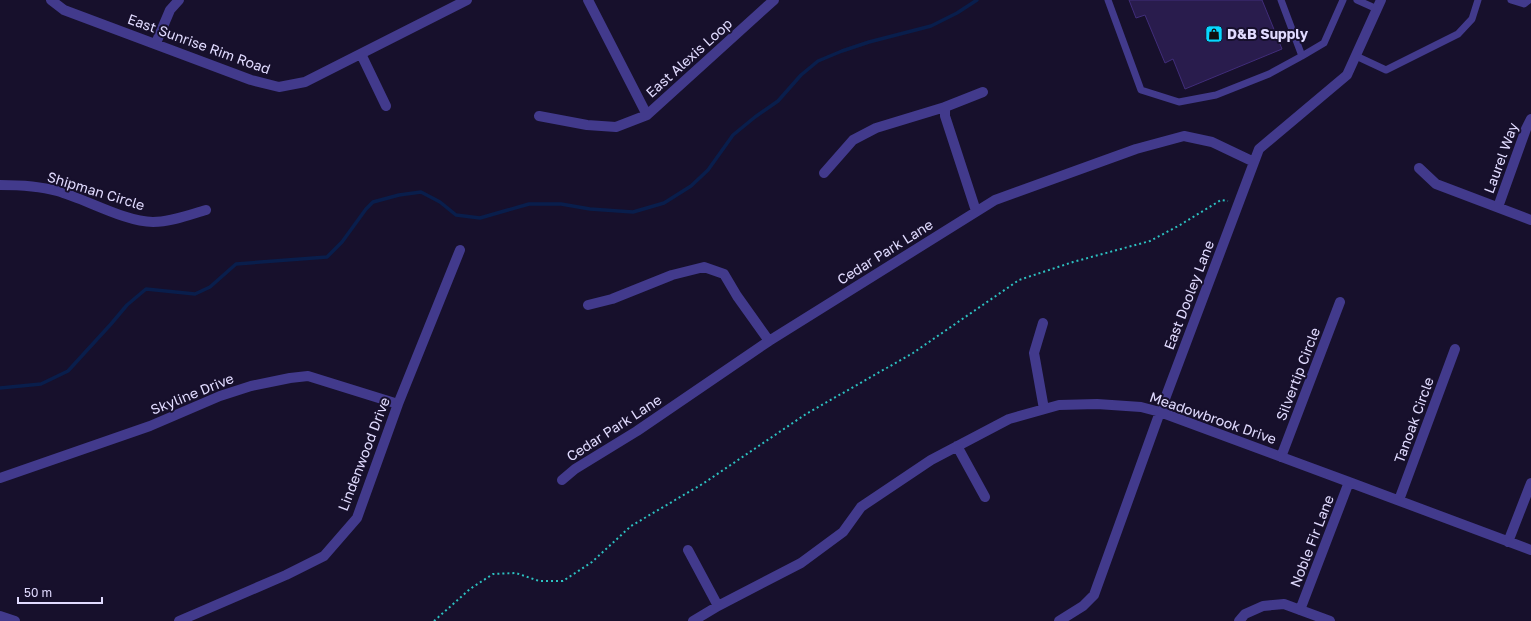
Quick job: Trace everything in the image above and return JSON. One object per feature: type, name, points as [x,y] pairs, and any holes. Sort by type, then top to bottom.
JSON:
[{"type":"street","name":"East Sunrise Rim Road","points":[[51,0],[64,10],[156,43],[251,80],[279,87],[304,82],[467,0]]},
{"type":"street","points":[[156,43],[170,10],[179,0]]},
{"type":"street","name":"East Alexis Loop","points":[[588,0],[647,115],[774,0]]},
{"type":"street","name":"East Dooley Lane","points":[[1059,621],[1083,606],[1094,595],[1160,412],[1259,149],[1347,75],[1379,5]]},
{"type":"street","points":[[361,54],[386,106]]},
{"type":"street","points":[[824,173],[853,140],[876,128],[983,92]]},
{"type":"street","points":[[945,106],[945,116],[976,212]]},
{"type":"street","points":[[539,116],[587,125],[616,127],[647,115]]},
{"type":"street","name":"Laurel Way","points":[[1498,207],[1531,119]]},
{"type":"street","name":"Cedar Park Lane","points":[[562,480],[575,469],[637,431],[769,341],[995,200],[1136,149],[1184,136],[1212,142],[1254,162]]},
{"type":"street","points":[[1419,168],[1436,184],[1531,220]]},
{"type":"street","name":"Shipman Circle","points":[[0,185],[30,186],[57,191],[134,219],[153,222],[173,219],[206,210]]},
{"type":"street","name":"Lindenwood Drive","points":[[178,621],[286,575],[324,556],[357,518],[398,404],[460,250]]},
{"type":"street","points":[[588,305],[612,299],[672,275],[704,267],[724,274],[737,296],[769,341]]},
{"type":"street","name":"Silvertip Circle","points":[[1281,456],[1340,302]]},
{"type":"street","points":[[1043,322],[1034,353],[1044,409]]},
{"type":"street","name":"Tanoak Circle","points":[[1399,500],[1455,349]]},
{"type":"street","name":"Skyline Drive","points":[[0,478],[150,426],[220,396],[251,386],[290,378],[308,376],[398,404]]},
{"type":"street","name":"Meadowbrook Drive","points":[[693,621],[718,606],[801,563],[843,532],[862,507],[931,460],[1009,419],[1059,405],[1097,404],[1141,407],[1160,412],[1531,550]]},
{"type":"street","points":[[957,446],[986,497]]},
{"type":"street","name":"Noble Fir Lane","points":[[1300,610],[1349,482]]},
{"type":"street","points":[[1508,542],[1531,483]]},
{"type":"street","points":[[688,550],[718,606]]},
{"type":"street","points":[[1239,621],[1245,614],[1263,606],[1284,604],[1330,621]]},
{"type":"street","points":[[0,616],[15,621]]},
{"type":"lane","points":[[1108,0],[1141,90],[1179,102],[1216,95],[1269,74],[1324,43],[1343,0]]},
{"type":"lane","points":[[1281,0],[1302,56]]},
{"type":"lane","points":[[1357,0],[1379,5]]},
{"type":"lane","points":[[1356,56],[1386,70],[1458,34],[1472,19],[1478,0]]},
{"type":"lane","points":[[1511,0],[1524,4],[1529,0]]},
{"type":"path","points":[[434,621],[470,589],[493,574],[516,573],[539,581],[563,581],[592,562],[631,526],[704,483],[806,414],[913,353],[1019,280],[1073,262],[1150,241],[1221,200],[1240,201]]},
{"type":"building","name":"D&B Supply","points":[[1129,0],[1262,0],[1282,49],[1185,89],[1173,59],[1165,63],[1145,15],[1136,18]]},
{"type":"waterway","points":[[0,388],[41,384],[68,371],[127,305],[146,289],[195,294],[210,287],[236,264],[327,257],[342,242],[366,209],[373,202],[399,195],[421,192],[440,202],[456,215],[480,218],[529,204],[561,204],[590,209],[633,212],[664,203],[691,186],[708,170],[733,135],[778,101],[801,75],[818,61],[869,42],[931,26],[957,13],[977,0]]},
{"type":"place","name":"D&B Supply","points":[[1214,34]]}]
